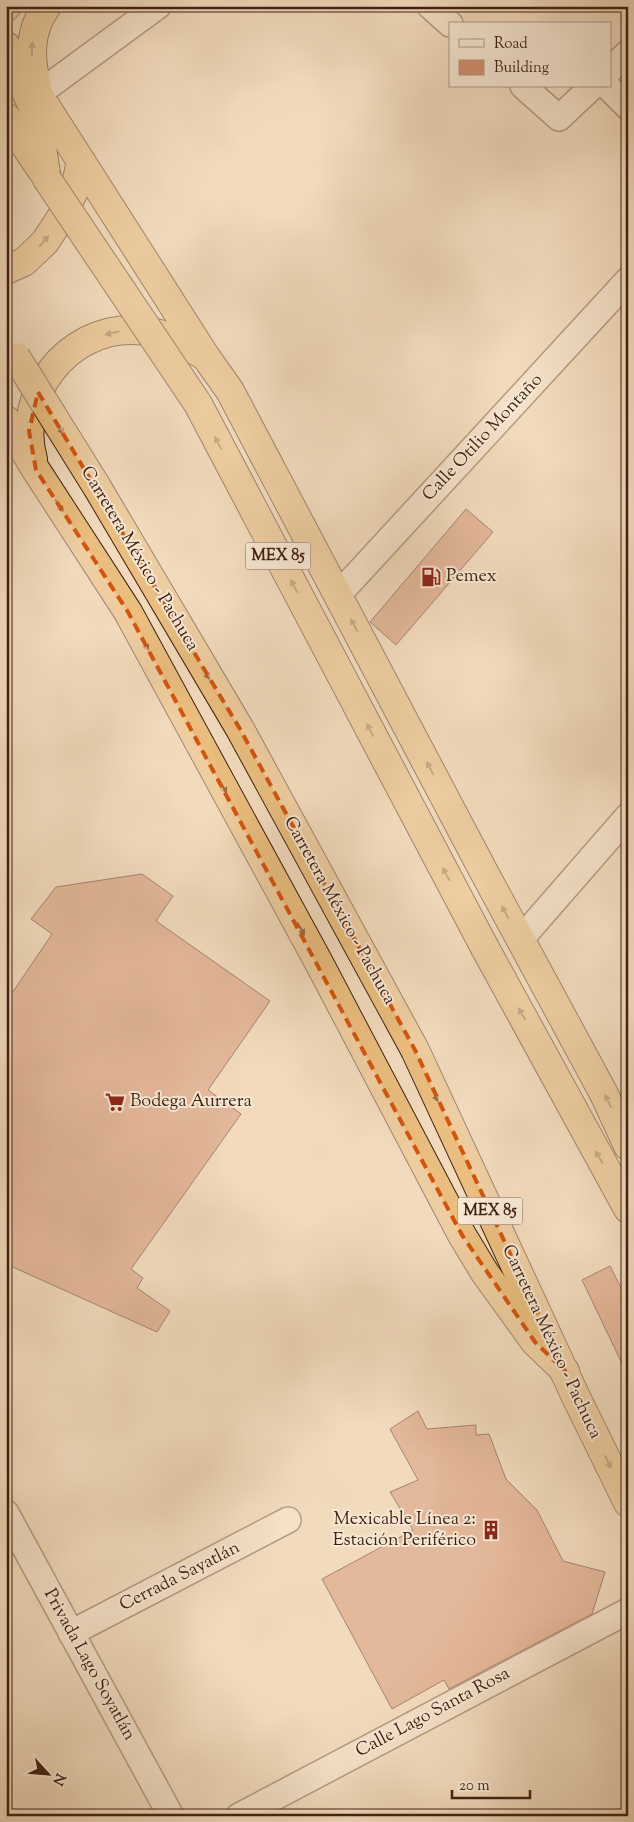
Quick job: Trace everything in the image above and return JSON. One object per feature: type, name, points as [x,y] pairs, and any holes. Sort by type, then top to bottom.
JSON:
[{"type":"highway","points":[[47,6],[32,39],[31,64],[38,94],[206,357],[230,391],[520,940],[604,1094],[628,1146]]},
{"type":"highway","points":[[6,46],[37,117],[47,179]]},
{"type":"highway","name":"MEX 85","points":[[6,117],[198,404],[485,948],[625,1204]]},
{"type":"highway","points":[[6,270],[24,262],[45,242],[62,216],[75,190],[81,161]]},
{"type":"highway","points":[[36,470],[30,451],[29,431],[34,402],[46,376],[59,360],[74,348],[92,338],[111,332],[131,329],[151,331],[170,336],[206,357]]},
{"type":"highway","name":"Carretera México - Pachuca","points":[[6,343],[97,488],[240,729],[415,1050],[628,1503]]},
{"type":"highway","points":[[6,420],[128,612],[318,960],[462,1235],[485,1273],[536,1342],[565,1371]]},
{"type":"street","points":[[38,94],[158,6]]},
{"type":"street","points":[[430,6],[449,23]]},
{"type":"street","points":[[612,68],[628,53]]},
{"type":"street","points":[[525,88],[559,118],[591,88]]},
{"type":"street","points":[[609,88],[628,107]]},
{"type":"street","name":"Calle Otilio Montaño","points":[[338,595],[628,280]]},
{"type":"street","points":[[520,940],[628,816]]},
{"type":"street","name":"Privada Lago Soyatlán","points":[[6,1513],[171,1816]]},
{"type":"street","name":"Cerrada Sayatlán","points":[[71,1633],[288,1520]]},
{"type":"street","name":"Calle Lago Santa Rosa","points":[[239,1816],[628,1611]]},
{"type":"highlighted area","points":[[38,392],[240,729],[415,1050],[565,1371],[535,1342],[462,1235],[128,612],[36,470],[29,431]]},
{"type":"building","name":"Pemex","points":[[466,509],[493,532],[396,645],[370,622]]},
{"type":"building","name":"Bodega Aurrera","points":[[142,874],[173,896],[156,921],[270,1001],[208,1090],[241,1114],[131,1269],[143,1278],[137,1288],[170,1311],[157,1332],[6,1264],[6,1002],[52,934],[31,919],[56,887]]},
{"type":"building","points":[[610,1266],[628,1302],[628,1376],[582,1280]]},
{"type":"building","points":[[418,1411],[427,1429],[476,1425],[476,1435],[489,1434],[506,1479],[537,1510],[563,1561],[605,1572],[592,1614],[449,1689],[444,1680],[392,1709],[322,1579],[413,1530],[390,1492],[418,1480],[390,1429]]},
{"type":"place","name":"Pemex","points":[[431,577]]},
{"type":"place","name":"Bodega Aurrera","points":[[115,1102]]},
{"type":"place","name":"Mexicable Línea 2: Estación Periférico","points":[[491,1530]]}]
